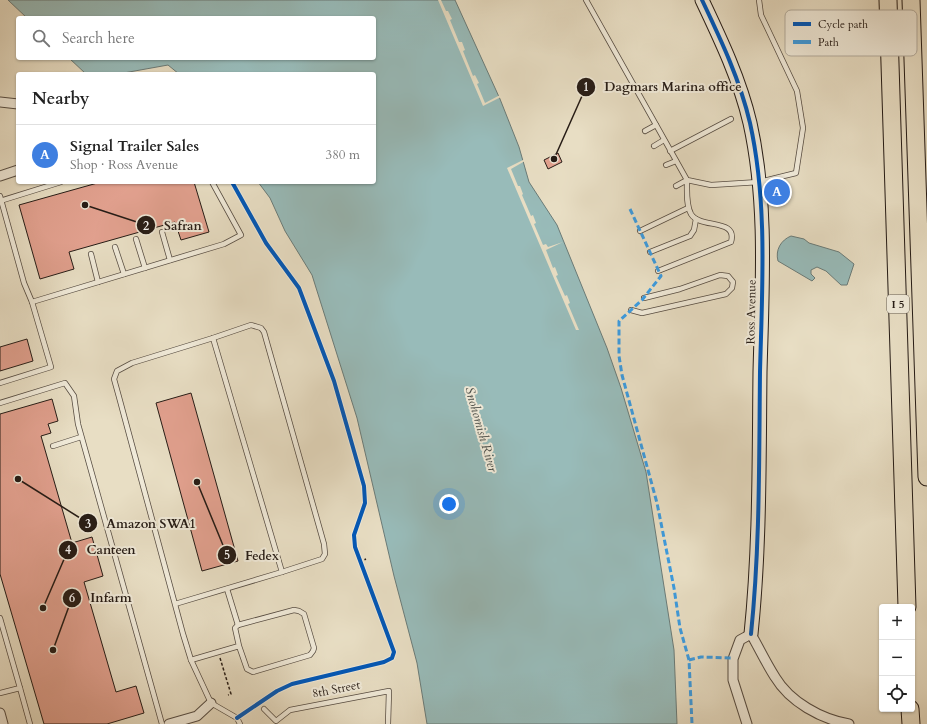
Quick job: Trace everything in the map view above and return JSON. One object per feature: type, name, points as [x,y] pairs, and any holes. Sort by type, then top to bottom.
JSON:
[{"type":"highway","name":"I 5","points":[[888,0],[888,10]]},
{"type":"highway","name":"I 5","points":[[911,0],[911,10]]},
{"type":"highway","name":"I 5","points":[[890,56],[907,604]]},
{"type":"highway","name":"I 5","points":[[913,56],[927,477]]},
{"type":"highway","points":[[910,712],[911,724]]},
{"type":"street","name":"Ross Avenue","points":[[702,0],[733,69],[750,123],[759,182],[762,251],[758,524],[756,589],[751,634]]},
{"type":"street","points":[[0,102],[16,104]]},
{"type":"street","points":[[0,176],[16,171]]},
{"type":"street","points":[[747,724],[733,680],[733,659],[740,640],[751,634],[776,678],[793,698],[816,713],[849,724]]},
{"type":"street","points":[[169,724],[198,716],[210,703]]},
{"type":"street","points":[[0,713],[3,724]]},
{"type":"lane","points":[[586,0],[687,180],[688,208],[692,216],[702,222],[727,227],[731,230],[733,236],[731,242],[719,248],[658,271]]},
{"type":"lane","points":[[676,186],[687,180],[711,185],[759,182],[796,173],[803,128],[796,91],[761,15],[759,0]]},
{"type":"lane","points":[[670,151],[731,119]]},
{"type":"lane","points":[[646,131],[656,125]]},
{"type":"lane","points":[[654,146],[664,140]]},
{"type":"lane","points":[[666,165],[676,161]]},
{"type":"lane","points":[[0,383],[51,367],[32,302],[24,284],[0,199],[54,184]]},
{"type":"lane","points":[[32,302],[224,244],[241,234],[213,184]]},
{"type":"lane","points":[[640,230],[688,208]]},
{"type":"lane","points":[[650,252],[690,236],[694,230],[696,218]]},
{"type":"lane","points":[[162,232],[170,260]]},
{"type":"lane","points":[[136,238],[145,268]]},
{"type":"lane","points":[[115,247],[124,274]]},
{"type":"lane","points":[[91,254],[98,282]]},
{"type":"lane","points":[[631,310],[642,313],[726,294],[732,288],[733,282],[728,276],[720,275],[680,289],[644,298]]},
{"type":"lane","points":[[175,604],[322,559],[325,554],[324,544],[266,340],[261,328],[251,325],[132,363],[117,371],[114,379],[175,604],[191,660],[210,703],[237,718],[240,724]]},
{"type":"lane","points":[[213,338],[282,572]]},
{"type":"lane","points":[[0,403],[65,384],[74,396],[81,437],[162,724]]},
{"type":"lane","points":[[53,446],[81,437]]},
{"type":"lane","points":[[227,589],[238,625]]},
{"type":"lane","points":[[294,610],[304,614],[314,648],[310,655],[253,672],[247,669],[239,646],[235,633],[235,628],[238,625],[294,610]]},
{"type":"lane","points":[[0,618],[30,724]]},
{"type":"lane","points":[[191,660],[239,646]]},
{"type":"lane","points":[[0,693],[20,688]]},
{"type":"lane","name":"8th Street","points":[[264,709],[276,723],[290,710],[390,692],[388,724]]},
{"type":"path","points":[[358,554],[362,568]]},
{"type":"path","points":[[360,562],[366,559]]},
{"type":"path","points":[[218,652],[230,694],[228,696]]},
{"type":"water","name":"Snohomish River","points":[[8,0],[455,0],[500,99],[519,147],[529,182],[557,225],[607,348],[621,388],[646,472],[674,650],[677,724],[427,724],[417,663],[394,576],[357,418],[312,275],[285,231],[270,198],[260,184],[376,184],[376,72],[177,72],[168,65],[129,72],[84,72],[71,60],[376,60],[376,16],[25,16]]},
{"type":"water","points":[[791,236],[804,239],[809,243],[839,252],[854,264],[847,285],[841,285],[826,271],[817,267],[811,270],[811,274],[815,278],[812,281],[778,261],[778,249],[784,240]]},
{"type":"pier","points":[[438,0],[441,0],[452,19],[450,20],[459,42],[462,42],[465,50],[463,51],[473,76],[475,75],[479,83],[477,84],[485,103],[500,95],[501,97],[483,106]]},
{"type":"pier","points":[[525,159],[525,161],[511,169],[518,186],[520,186],[522,195],[531,216],[533,215],[536,223],[534,224],[543,245],[546,244],[548,247],[563,242],[546,250],[553,268],[555,267],[558,275],[556,276],[565,296],[567,295],[570,303],[568,304],[579,330],[576,330],[507,168]]},
{"type":"building","points":[[558,153],[562,162],[548,169],[544,160]]},
{"type":"building","points":[[94,184],[195,184],[209,232],[181,240],[175,222],[69,252],[74,269],[40,279],[19,205]]},
{"type":"building","points":[[27,339],[33,361],[0,371],[0,347]]},
{"type":"building","points":[[191,393],[238,561],[202,571],[156,403]]},
{"type":"building","points":[[52,399],[58,421],[48,424],[51,433],[41,436],[72,543],[92,537],[103,576],[84,582],[116,692],[136,686],[144,713],[107,724],[44,724],[0,574],[0,414]]},
{"type":"marked path","points":[[630,209],[661,276],[642,300],[619,321],[619,356],[622,375],[657,503],[674,588],[680,628],[689,660],[692,724]]},
{"type":"marked path","points":[[689,660],[701,657],[733,658]]},
{"type":"cycle path","points":[[702,0],[723,45],[746,107],[756,154],[762,216],[758,503],[756,569],[751,634]]},
{"type":"cycle path","points":[[233,184],[266,243],[299,288],[334,381],[364,486],[365,503],[354,535],[355,547],[394,652],[392,658],[384,662],[292,684],[277,691],[237,718]]},
{"type":"place","name":"Dagmars Marina office","points":[[554,159]]},
{"type":"place","name":"Signal Trailer Sales","points":[[777,192]]},
{"type":"place","name":"Safran","points":[[85,205]]},
{"type":"place","name":"Amazon SWA1","points":[[18,479]]},
{"type":"place","name":"Fedex","points":[[197,482]]},
{"type":"place","name":"Canteen","points":[[43,608]]},
{"type":"place","name":"Infarm","points":[[53,650]]}]
